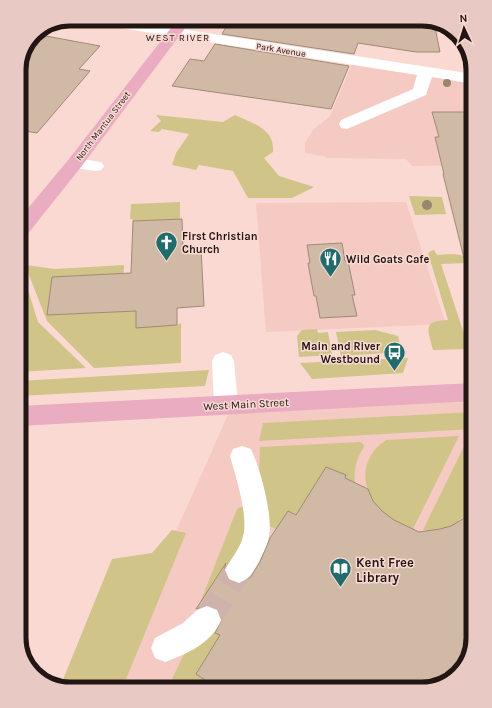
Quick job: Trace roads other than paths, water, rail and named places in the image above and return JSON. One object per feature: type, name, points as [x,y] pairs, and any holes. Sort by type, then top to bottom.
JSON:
[{"type":"main road","name":"North Mantua Street","points":[[26,220],[75,163],[179,26]]},
{"type":"main road","name":"West Main Street","points":[[26,416],[466,392]]},
{"type":"street","name":"Park Avenue","points":[[131,26],[466,78]]},
{"type":"street","points":[[347,124],[420,92],[426,72]]},
{"type":"street","points":[[75,163],[95,166]]},
{"type":"street","points":[[223,361],[226,405]]},
{"type":"street","points":[[238,570],[250,551],[257,536],[254,507],[242,456]]},
{"type":"street","points":[[165,648],[193,633],[207,620]]},
{"type":"tunnel","points":[[207,620],[239,570]]},
{"type":"place","name":"First Christian Church","points":[[166,262]]},
{"type":"place","name":"Wild Goats Cafe","points":[[331,278]]},
{"type":"place","name":"Main and River Westbound","points":[[395,372]]},
{"type":"place","name":"Kent Free Library","points":[[341,588]]},
{"type":"district","name":"WEST RIVER","points":[[178,37]]}]
